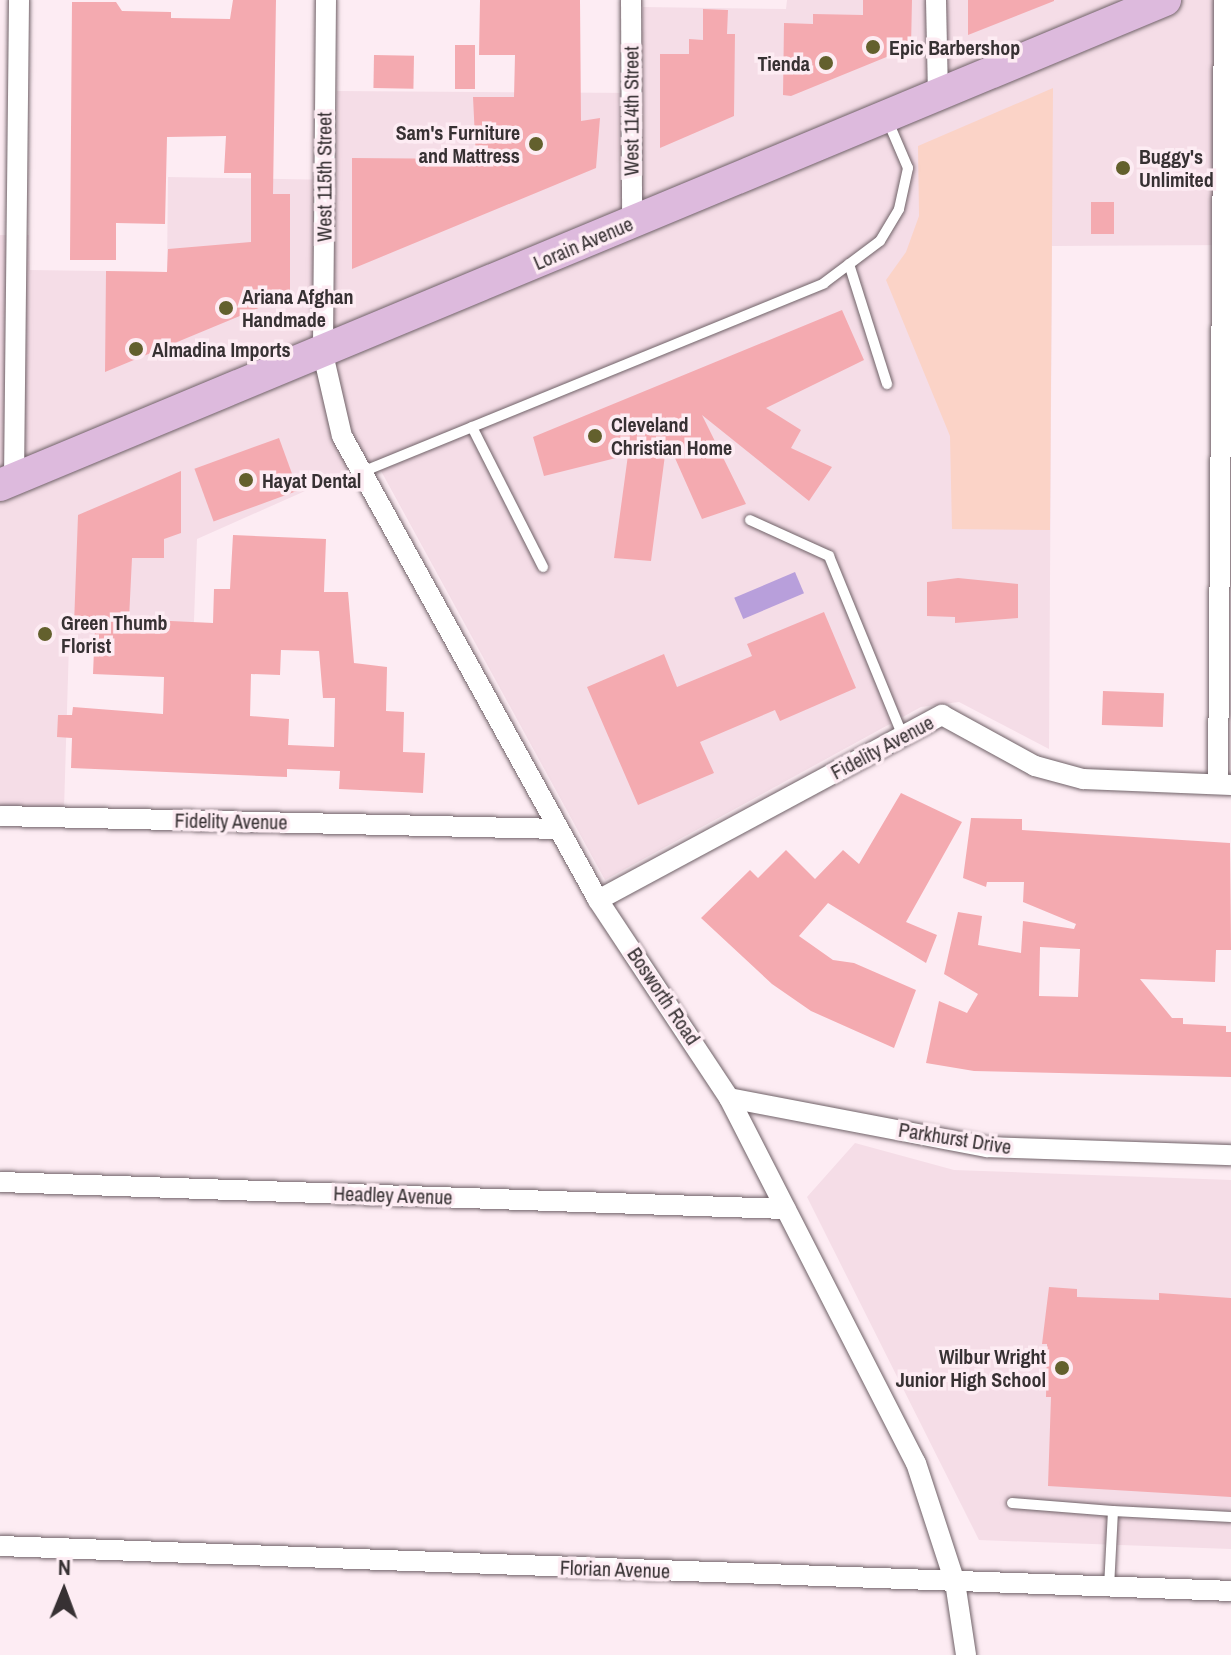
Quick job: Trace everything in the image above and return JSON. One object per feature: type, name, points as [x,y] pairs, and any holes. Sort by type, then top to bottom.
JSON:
[{"type":"main road","name":"Lorain Avenue","points":[[7,482],[323,354],[1165,0]]},
{"type":"street","points":[[7,482],[19,0]]},
{"type":"street","name":"West 115th Street","points":[[323,354],[326,0]]},
{"type":"street","name":"West 114th Street","points":[[631,0],[632,222]]},
{"type":"street","points":[[936,0],[938,96]]},
{"type":"street","points":[[1224,0],[1225,785]]},
{"type":"street","name":"Bosworth Road","points":[[323,354],[342,436],[598,900],[729,1098],[916,1463],[955,1582],[966,1655]]},
{"type":"street","name":"Fidelity Avenue","points":[[598,900],[942,715],[1035,766],[1083,779],[1225,785]]},
{"type":"street","name":"Fidelity Avenue","points":[[0,816],[558,829]]},
{"type":"street","name":"Parkhurst Drive","points":[[729,1098],[987,1147],[1231,1155]]},
{"type":"street","name":"Headley Avenue","points":[[0,1182],[786,1209]]},
{"type":"street","name":"Florian Avenue","points":[[0,1546],[1231,1591]]},
{"type":"lane","points":[[362,472],[824,283],[880,241],[899,209],[908,168],[887,118]]},
{"type":"lane","points":[[849,264],[887,384]]},
{"type":"lane","points":[[472,427],[543,567]]},
{"type":"lane","points":[[750,520],[829,556],[903,736]]},
{"type":"lane","points":[[1012,1503],[1231,1517]]},
{"type":"lane","points":[[1109,1587],[1113,1511]]},
{"type":"shaded area","points":[[787,0],[1231,0],[1231,245],[1052,246],[1049,749],[959,702],[921,707],[605,880],[375,460],[197,539],[193,647],[69,644],[64,809],[0,806],[0,235],[29,235],[30,270],[167,272],[168,177],[336,180],[337,91],[640,93],[643,7],[786,9]]},
{"type":"shaded area","points":[[1053,88],[1050,530],[952,529],[950,436],[886,280],[906,252],[919,216],[918,146]]},
{"type":"shaded area","points":[[795,572],[804,593],[743,619],[734,598]]},
{"type":"shaded area","name":"Wilbur Wright Junior High School","points":[[855,1143],[954,1170],[1231,1180],[1231,1549],[979,1540],[807,1197]]},
{"type":"building","points":[[233,0],[276,0],[273,194],[290,194],[290,295],[105,372],[106,271],[167,272],[168,249],[251,242],[251,173],[224,173],[226,136],[167,137],[165,224],[116,223],[116,260],[70,260],[72,2],[116,2],[122,11],[171,12],[171,18],[230,19]]},
{"type":"building","points":[[480,0],[580,0],[581,121],[600,118],[596,168],[352,269],[352,158],[476,159],[473,97],[514,97],[515,55],[479,55]]},
{"type":"building","points":[[863,0],[912,0],[911,47],[791,96],[783,95],[784,23],[813,24],[813,14],[863,15]]},
{"type":"building","points":[[968,0],[1054,0],[1054,1],[968,35]]},
{"type":"building","points":[[703,9],[728,10],[727,34],[735,34],[734,116],[660,148],[660,54],[689,54],[689,39],[703,40]]},
{"type":"building","points":[[455,45],[475,45],[475,89],[455,89]]},
{"type":"building","points":[[374,55],[414,56],[413,89],[373,88]]},
{"type":"building","points":[[1091,202],[1114,202],[1114,234],[1091,234]]},
{"type":"building","name":"Cleveland Christian Home","points":[[842,310],[864,360],[766,408],[801,430],[791,448],[832,467],[809,501],[702,415],[746,504],[702,519],[667,440],[651,561],[614,558],[628,455],[544,476],[533,437]]},
{"type":"building","name":"Hayat Dental","points":[[279,438],[298,491],[214,521],[194,469]]},
{"type":"building","points":[[181,471],[181,533],[164,539],[164,558],[132,558],[129,619],[213,623],[214,589],[230,589],[233,535],[326,539],[324,592],[348,592],[354,663],[387,667],[386,711],[404,712],[403,752],[425,753],[423,793],[339,789],[340,771],[287,769],[287,777],[71,768],[72,738],[57,737],[58,715],[72,715],[73,707],[163,714],[164,677],[93,674],[95,626],[74,625],[78,515]],"holes":[[[281,650],[319,651],[323,698],[335,698],[334,747],[288,745],[289,719],[250,716],[251,674],[280,675]]]},
{"type":"building","points":[[958,578],[1018,584],[1018,618],[955,623],[955,617],[927,616],[927,582]]},
{"type":"building","points":[[824,612],[856,688],[780,721],[775,710],[700,742],[714,773],[638,805],[587,687],[664,654],[677,687],[752,656],[747,644]]},
{"type":"building","points":[[1103,691],[1164,693],[1163,727],[1102,725]]},
{"type":"building","points":[[901,793],[962,822],[906,922],[937,935],[926,963],[828,903],[799,936],[833,960],[854,963],[916,990],[894,1048],[811,1011],[772,984],[701,918],[750,870],[758,878],[786,850],[815,879],[843,850],[859,864]]},
{"type":"building","points":[[971,818],[1022,819],[1022,830],[1230,843],[1231,950],[1216,950],[1215,982],[1140,979],[1172,1018],[1183,1018],[1183,1024],[1226,1026],[1226,1032],[1231,1032],[1231,1077],[974,1071],[926,1063],[939,1001],[967,1013],[978,994],[944,974],[958,912],[982,916],[978,945],[1021,953],[1023,921],[1074,929],[1076,924],[1023,902],[1024,882],[987,882],[986,887],[963,878]],"holes":[[[1040,947],[1080,949],[1078,997],[1039,996]]]},
{"type":"building","points":[[1049,1287],[1077,1289],[1077,1297],[1159,1300],[1159,1293],[1231,1298],[1231,1497],[1048,1486],[1051,1397],[1046,1397],[1047,1344],[1042,1344]]},
{"type":"place","name":"Epic Barbershop","points":[[873,47]]},
{"type":"place","name":"Tienda","points":[[826,63]]},
{"type":"place","name":"Sam's Furniture and Mattress","points":[[536,144]]},
{"type":"place","name":"Buggy's Unlimited","points":[[1123,168]]},
{"type":"place","name":"Ariana Afghan Handmade","points":[[226,308]]},
{"type":"place","name":"Almadina Imports","points":[[136,349]]},
{"type":"place","name":"Cleveland Christian Home","points":[[595,436]]},
{"type":"place","name":"Hayat Dental","points":[[246,480]]},
{"type":"place","name":"Green Thumb Florist","points":[[45,634]]},
{"type":"place","name":"Wilbur Wright Junior High School","points":[[1062,1368]]}]
